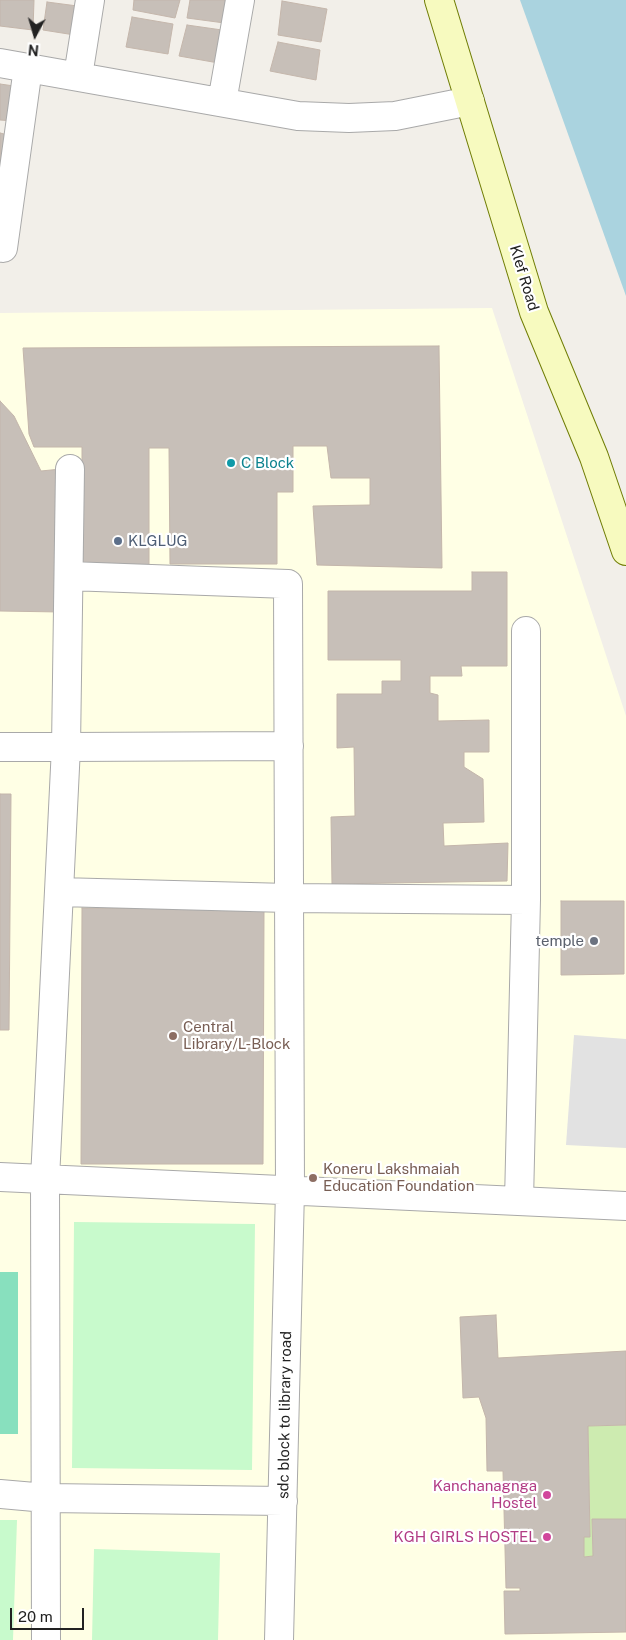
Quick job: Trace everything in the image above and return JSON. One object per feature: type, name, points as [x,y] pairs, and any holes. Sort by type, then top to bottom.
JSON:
[{"type":"main road","name":"Klef Road","points":[[439,0],[534,312],[594,457],[626,551]]},
{"type":"street","points":[[78,76],[90,0]]},
{"type":"street","points":[[222,102],[240,0]]},
{"type":"street","points":[[0,63],[298,116],[349,118],[395,116],[470,101]]},
{"type":"street","points":[[3,248],[28,68]]},
{"type":"street","points":[[46,1640],[45,1179],[66,747],[70,469]]},
{"type":"street","name":"sdc block to library road","points":[[68,576],[288,584],[290,1190],[279,1640]]},
{"type":"street","points":[[519,1201],[526,900],[526,631]]},
{"type":"street","points":[[0,747],[289,746]]},
{"type":"street","points":[[59,892],[288,898],[526,900]]},
{"type":"street","points":[[0,1177],[626,1206]]},
{"type":"street","points":[[0,1494],[46,1498],[282,1500]]},
{"type":"shaded area","name":"Koneru Lakshmaiah Education Foundation","points":[[492,308],[626,716],[626,1640],[0,1640],[0,313]]},
{"type":"shaded area","points":[[574,1035],[626,1039],[626,1148],[566,1145]]},
{"type":"green space","points":[[74,1222],[255,1224],[252,1470],[72,1468]]},
{"type":"green space","points":[[0,1272],[18,1272],[18,1434],[0,1434]]},
{"type":"green space","points":[[626,1425],[626,1519],[592,1520],[593,1556],[584,1557],[584,1537],[590,1537],[588,1426]]},
{"type":"green space","points":[[0,1520],[17,1520],[13,1640],[0,1640]]},
{"type":"green space","points":[[94,1549],[220,1553],[218,1640],[92,1640]]},
{"type":"water","points":[[520,0],[626,0],[626,296]]},
{"type":"building","points":[[0,0],[34,0],[33,30],[0,26]]},
{"type":"building","points":[[134,0],[180,0],[175,18],[133,10]]},
{"type":"building","points":[[190,0],[235,0],[232,24],[187,18]]},
{"type":"building","points":[[282,1],[327,9],[321,42],[278,35]]},
{"type":"building","points":[[47,2],[85,7],[81,36],[43,30]]},
{"type":"building","points":[[132,17],[173,24],[168,54],[126,47]]},
{"type":"building","points":[[187,25],[229,31],[224,64],[179,56]]},
{"type":"building","points":[[278,42],[320,50],[316,80],[270,71]]},
{"type":"building","points":[[0,84],[21,87],[15,121],[0,120]]},
{"type":"building","points":[[0,133],[12,136],[0,174]]},
{"type":"building","name":"C Block","points":[[439,346],[442,568],[317,565],[313,506],[370,505],[370,478],[331,478],[327,446],[293,446],[293,492],[277,492],[277,564],[170,564],[169,448],[149,448],[149,570],[82,568],[82,447],[34,447],[29,434],[23,348]]},
{"type":"building","points":[[0,401],[14,416],[41,471],[61,469],[60,612],[0,611]]},
{"type":"building","points":[[472,572],[507,572],[507,666],[461,666],[462,676],[430,676],[430,693],[438,695],[438,721],[489,720],[489,752],[464,752],[464,767],[483,779],[484,822],[443,823],[444,846],[508,843],[507,881],[332,884],[331,817],[355,816],[354,747],[337,748],[337,694],[382,694],[382,681],[401,681],[401,660],[328,660],[328,591],[472,591]]},
{"type":"building","points":[[0,794],[11,794],[9,1030],[0,1030]]},
{"type":"building","points":[[561,901],[624,901],[624,974],[561,975]]},
{"type":"building","name":"Central Library/L-Block","points":[[82,908],[264,909],[263,1164],[81,1164]]},
{"type":"building","name":"Kanchanagnga Hostel","points":[[496,1315],[498,1358],[626,1351],[626,1425],[588,1426],[590,1537],[584,1537],[584,1557],[593,1556],[592,1519],[626,1519],[626,1632],[505,1634],[504,1591],[520,1591],[520,1588],[506,1588],[503,1471],[487,1471],[486,1418],[479,1397],[463,1398],[460,1317]]},
{"type":"place","name":"C Block","points":[[231,463]]},
{"type":"place","name":"KLGLUG","points":[[118,541]]},
{"type":"place","name":"temple","points":[[594,941]]},
{"type":"place","name":"Central Library/L-Block","points":[[173,1036]]},
{"type":"place","name":"Koneru Lakshmaiah Education Foundation","points":[[313,1178]]},
{"type":"place","name":"Kanchanagnga Hostel","points":[[547,1495]]},
{"type":"place","name":"KGH GIRLS HOSTEL","points":[[547,1537]]}]
